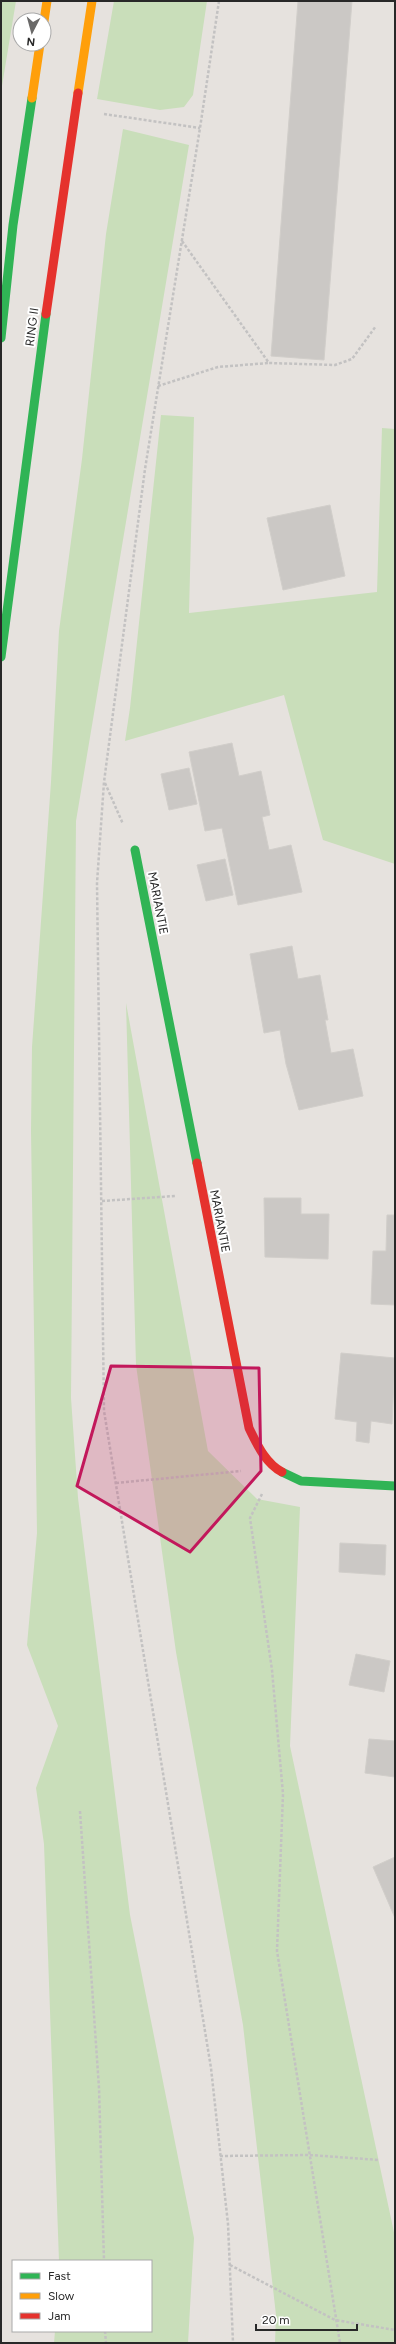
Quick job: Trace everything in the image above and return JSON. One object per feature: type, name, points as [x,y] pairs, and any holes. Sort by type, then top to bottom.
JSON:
[{"type":"main road","points":[[45,12],[47,1]]},
{"type":"main road","name":"RING II","points":[[1,657],[23,501],[54,251],[92,1]]},
{"type":"main road","points":[[1,338],[13,225],[39,52]]},
{"type":"main road","name":"MARIANTIE","points":[[135,850],[249,1428],[259,1449],[275,1468],[301,1481],[395,1486]]},
{"type":"path","points":[[219,1],[145,469],[104,782],[97,883],[104,1411],[210,2068],[228,2224],[233,2343]]},
{"type":"path","points":[[126,117],[200,128]]},
{"type":"path","points":[[182,241],[269,363]]},
{"type":"path","points":[[158,386],[218,367],[269,363],[335,365],[352,359],[376,326]]},
{"type":"path","points":[[104,782],[135,850]]},
{"type":"path","points":[[102,1201],[176,1196]]},
{"type":"path","points":[[116,1483],[275,1468]]},
{"type":"path","points":[[275,1468],[250,1518],[272,1670],[283,1794],[277,1951],[335,2320],[340,2343]]},
{"type":"path","points":[[80,1811],[99,2088],[104,2260]]},
{"type":"path","points":[[220,2156],[310,2155],[379,2160]]},
{"type":"path","points":[[230,2265],[335,2320],[395,2330]]},
{"type":"path","points":[[106,2332],[106,2343]]},
{"type":"highlighted area","points":[[111,1366],[259,1368],[261,1471],[190,1552],[77,1486]]},
{"type":"green space","points":[[1,1],[16,1],[14,12],[12,12],[12,25],[1,92]]},
{"type":"green space","points":[[114,1],[207,1],[193,95],[184,107],[160,110],[97,99]]},
{"type":"green space","points":[[123,129],[189,145],[76,821],[71,1398],[78,1498],[130,1915],[194,2238],[188,2343],[54,2343],[55,2332],[152,2332],[152,2260],[59,2260],[44,1844],[36,1788],[58,1726],[27,1645],[37,1533],[31,1131],[32,1047],[51,782],[59,631],[82,459],[106,234]]},
{"type":"green space","points":[[161,415],[194,417],[189,613],[377,592],[382,428],[395,429],[395,864],[323,840],[284,695],[125,741],[130,708]]},
{"type":"green space","points":[[126,1003],[208,1451],[257,1499],[300,1507],[290,1746],[395,2237],[395,2343],[275,2343],[276,2315],[243,2025],[176,1652],[136,1365]]},
{"type":"building","points":[[298,1],[352,1],[324,360],[271,356]]},
{"type":"building","points":[[330,505],[345,576],[283,590],[267,518]]},
{"type":"building","points":[[232,743],[239,776],[261,771],[270,815],[262,817],[269,850],[291,845],[302,892],[238,905],[222,828],[205,831],[189,752]]},
{"type":"building","points":[[189,768],[197,804],[169,810],[161,774]]},
{"type":"building","points":[[225,859],[233,895],[206,901],[197,865]]},
{"type":"building","points":[[292,946],[298,979],[320,975],[328,1020],[325,1020],[331,1053],[353,1049],[363,1096],[299,1110],[286,1064],[280,1030],[264,1033],[250,954]]},
{"type":"building","points":[[264,1198],[301,1198],[301,1214],[329,1214],[328,1259],[265,1257]]},
{"type":"building","points":[[387,1215],[395,1215],[395,1305],[371,1304],[373,1251],[386,1251]]},
{"type":"building","points":[[341,1353],[395,1358],[392,1424],[371,1421],[369,1443],[356,1441],[357,1422],[335,1419]]},
{"type":"building","points":[[340,1543],[386,1545],[385,1575],[339,1572]]},
{"type":"building","points":[[356,1654],[390,1661],[384,1692],[349,1685]]},
{"type":"building","points":[[369,1739],[395,1741],[395,1777],[365,1773]]},
{"type":"building","points":[[395,1857],[395,1918],[373,1867]]},
{"type":"traffic: fast","points":[[1,338],[13,225],[32,98]]},
{"type":"traffic: fast","points":[[1,657],[46,314]]},
{"type":"traffic: fast","points":[[135,850],[197,1163]]},
{"type":"traffic: fast","points":[[282,1472],[301,1481],[395,1486]]},
{"type":"traffic: slow","points":[[45,12],[47,1]]},
{"type":"traffic: slow","points":[[78,93],[92,1]]},
{"type":"traffic: slow","points":[[32,98],[39,52]]},
{"type":"traffic: jam","points":[[46,314],[78,93]]},
{"type":"traffic: jam","points":[[197,1163],[249,1428],[258,1447],[266,1458],[271,1464],[282,1472]]}]
